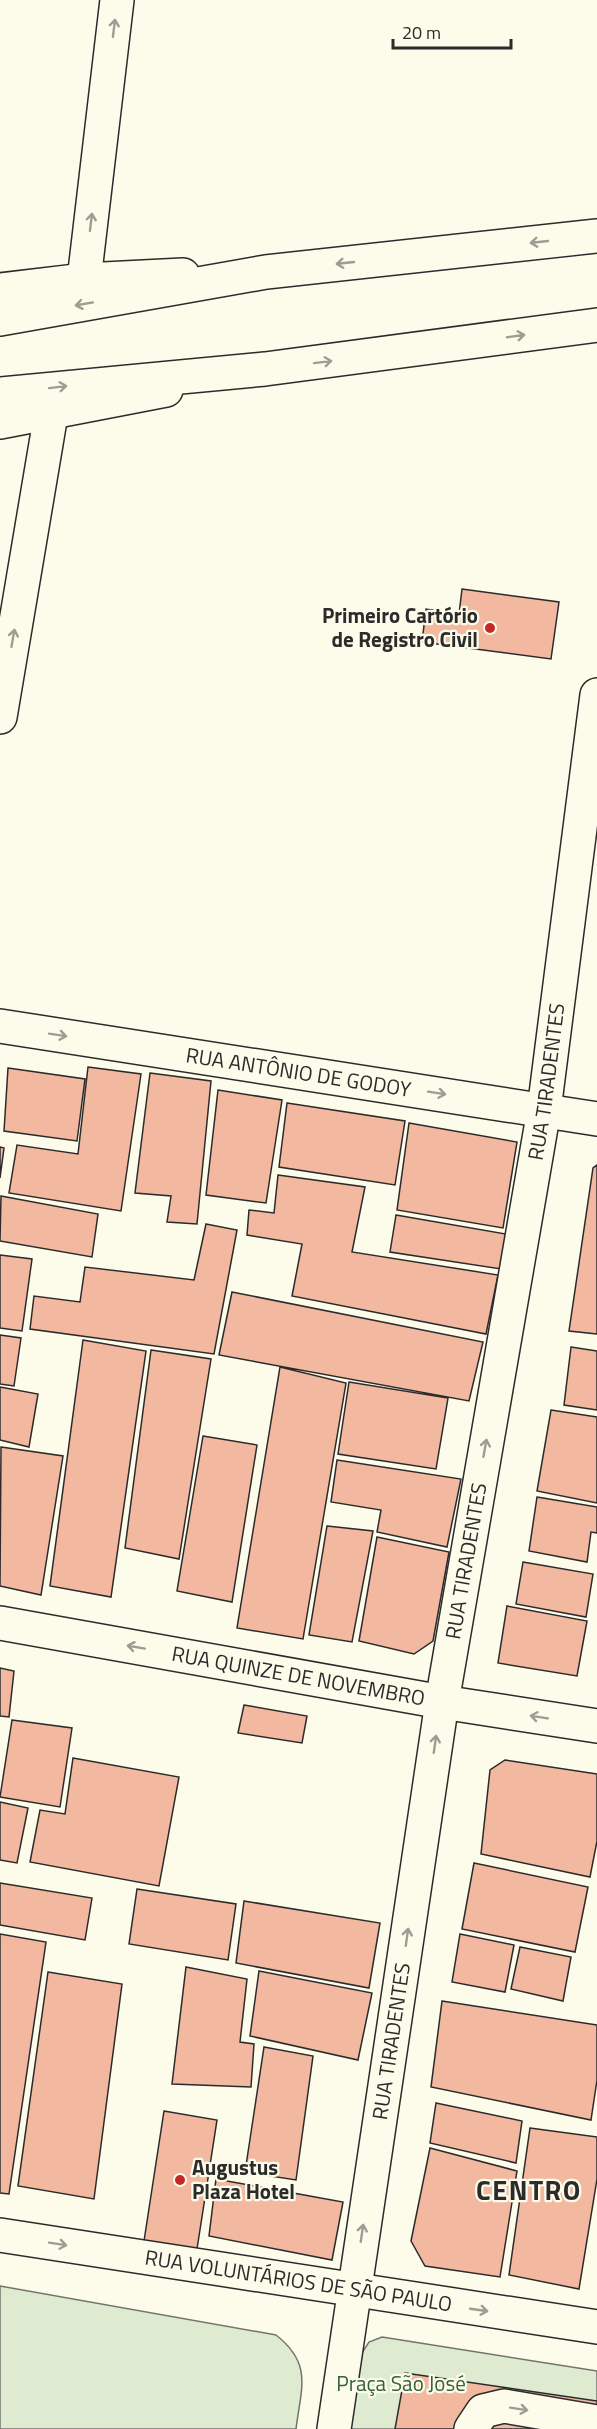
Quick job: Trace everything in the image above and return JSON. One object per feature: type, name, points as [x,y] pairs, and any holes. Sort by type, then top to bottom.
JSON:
[{"type":"street","points":[[84,280],[117,0]]},
{"type":"street","points":[[0,290],[84,280],[266,272],[597,236]]},
{"type":"street","points":[[0,319],[266,272]]},
{"type":"street","points":[[0,394],[265,369],[597,325]]},
{"type":"street","points":[[0,422],[51,414],[265,369]]},
{"type":"street","points":[[0,717],[51,414]]},
{"type":"street","name":"RUA TIRADENTES","points":[[334,2429],[442,1702],[544,1110],[591,788],[597,695]]},
{"type":"street","name":"RUA ANTÔNIO DE GODOY","points":[[0,1026],[597,1119]]},
{"type":"street","name":"RUA QUINZE DE NOVEMBRO","points":[[0,1623],[442,1702],[597,1726]]},
{"type":"street","name":"RUA VOLUNTÁRIOS DE SÃO PAULO","points":[[0,2235],[597,2327]]},
{"type":"street","points":[[471,2429],[483,2411],[504,2406],[597,2422]]},
{"type":"green space","points":[[0,2286],[276,2335],[288,2346],[300,2367],[302,2389],[296,2429],[0,2429]]},
{"type":"green space","name":"Praça São José","points":[[382,2337],[597,2371],[597,2429],[350,2429],[360,2356],[369,2342]]},
{"type":"building","name":"Primeiro Cartório de Registro Civil","points":[[462,589],[559,602],[551,659],[422,642],[426,609],[459,614]]},
{"type":"building","points":[[88,1067],[141,1074],[121,1211],[9,1193],[17,1145],[78,1154]]},
{"type":"building","points":[[8,1068],[85,1079],[77,1141],[4,1131]]},
{"type":"building","points":[[150,1073],[211,1081],[197,1224],[167,1222],[171,1196],[135,1193]]},
{"type":"building","points":[[218,1090],[282,1100],[266,1203],[206,1195]]},
{"type":"building","points":[[287,1103],[405,1121],[395,1185],[279,1167]]},
{"type":"building","points":[[409,1123],[517,1142],[503,1228],[397,1210]]},
{"type":"building","points":[[0,1147],[4,1148],[0,1178]]},
{"type":"building","points":[[597,1165],[597,1334],[569,1331],[593,1168]]},
{"type":"building","points":[[278,1175],[365,1187],[352,1252],[498,1275],[486,1334],[292,1296],[302,1244],[247,1235],[249,1210],[274,1213]]},
{"type":"building","points":[[1,1196],[98,1214],[92,1257],[0,1241]]},
{"type":"building","points":[[396,1215],[506,1234],[501,1269],[390,1252]]},
{"type":"building","points":[[206,1224],[237,1230],[214,1354],[30,1329],[34,1296],[80,1302],[85,1267],[194,1280]]},
{"type":"building","points":[[0,1255],[32,1259],[22,1331],[0,1328]]},
{"type":"building","points":[[232,1292],[483,1342],[469,1401],[219,1355]]},
{"type":"building","points":[[0,1335],[21,1338],[14,1386],[0,1384]]},
{"type":"building","points":[[83,1340],[146,1351],[111,1597],[50,1586]]},
{"type":"building","points":[[571,1347],[597,1351],[597,1410],[564,1405]]},
{"type":"building","points":[[151,1350],[211,1359],[179,1559],[125,1548]]},
{"type":"building","points":[[280,1367],[346,1383],[303,1639],[237,1628]]},
{"type":"building","points":[[349,1382],[448,1398],[436,1469],[338,1454]]},
{"type":"building","points":[[0,1387],[38,1394],[29,1447],[0,1440]]},
{"type":"building","points":[[551,1410],[597,1417],[597,1503],[537,1491]]},
{"type":"building","points":[[203,1436],[257,1445],[232,1602],[177,1591]]},
{"type":"building","points":[[1,1447],[63,1456],[41,1595],[0,1586]]},
{"type":"building","points":[[337,1460],[461,1479],[447,1547],[377,1532],[381,1510],[331,1502]]},
{"type":"building","points":[[537,1497],[597,1507],[597,1533],[591,1532],[587,1562],[529,1551]]},
{"type":"building","points":[[327,1526],[373,1531],[352,1642],[309,1635]]},
{"type":"building","points":[[377,1537],[449,1552],[433,1641],[414,1654],[359,1641]]},
{"type":"building","points":[[523,1562],[593,1574],[586,1617],[516,1604]]},
{"type":"building","points":[[507,1606],[587,1621],[577,1676],[498,1663]]},
{"type":"building","points":[[0,1668],[14,1671],[9,1717],[0,1716]]},
{"type":"building","points":[[244,1705],[307,1716],[302,1743],[238,1733]]},
{"type":"building","points":[[12,1720],[72,1728],[60,1807],[0,1797]]},
{"type":"building","points":[[73,1758],[179,1777],[159,1886],[30,1862],[40,1810],[65,1814]]},
{"type":"building","points":[[505,1760],[597,1774],[597,1841],[590,1877],[481,1854],[490,1770]]},
{"type":"building","points":[[0,1802],[28,1808],[17,1863],[0,1860]]},
{"type":"building","points":[[474,1863],[588,1887],[575,1952],[462,1929]]},
{"type":"building","points":[[0,1883],[92,1898],[85,1940],[0,1925]]},
{"type":"building","points":[[137,1889],[236,1904],[228,1960],[129,1944]]},
{"type":"building","points":[[244,1901],[380,1923],[369,1988],[236,1963]]},
{"type":"building","points":[[0,1934],[46,1942],[9,2194],[0,2193]]},
{"type":"building","points":[[460,1934],[514,1945],[505,1992],[452,1982]]},
{"type":"building","points":[[520,1947],[571,1957],[563,2001],[511,1989]]},
{"type":"building","points":[[186,1967],[247,1979],[240,2042],[254,2044],[251,2087],[172,2084]]},
{"type":"building","points":[[259,1971],[372,1993],[358,2060],[250,2036]]},
{"type":"building","points":[[48,1972],[122,1984],[94,2199],[18,2186]]},
{"type":"building","points":[[442,2001],[597,2025],[597,2080],[591,2120],[431,2087]]},
{"type":"building","points":[[264,2047],[313,2056],[296,2180],[245,2172]]},
{"type":"building","points":[[436,2103],[522,2121],[516,2163],[430,2143]]},
{"type":"building","name":"Augustus Plaza Hotel","points":[[164,2111],[217,2120],[197,2249],[144,2241]]},
{"type":"building","points":[[530,2128],[597,2137],[597,2179],[579,2289],[509,2275]]},
{"type":"building","points":[[430,2148],[517,2171],[500,2277],[425,2266],[411,2241]]},
{"type":"building","points":[[216,2179],[343,2202],[332,2260],[209,2236]]},
{"type":"building","points":[[405,2373],[597,2401],[597,2429],[395,2429]]},
{"type":"place","name":"Primeiro Cartório de Registro Civil","points":[[490,628]]},
{"type":"place","name":"Augustus Plaza Hotel","points":[[180,2180]]},
{"type":"district","name":"CENTRO","points":[[529,2191]]}]
